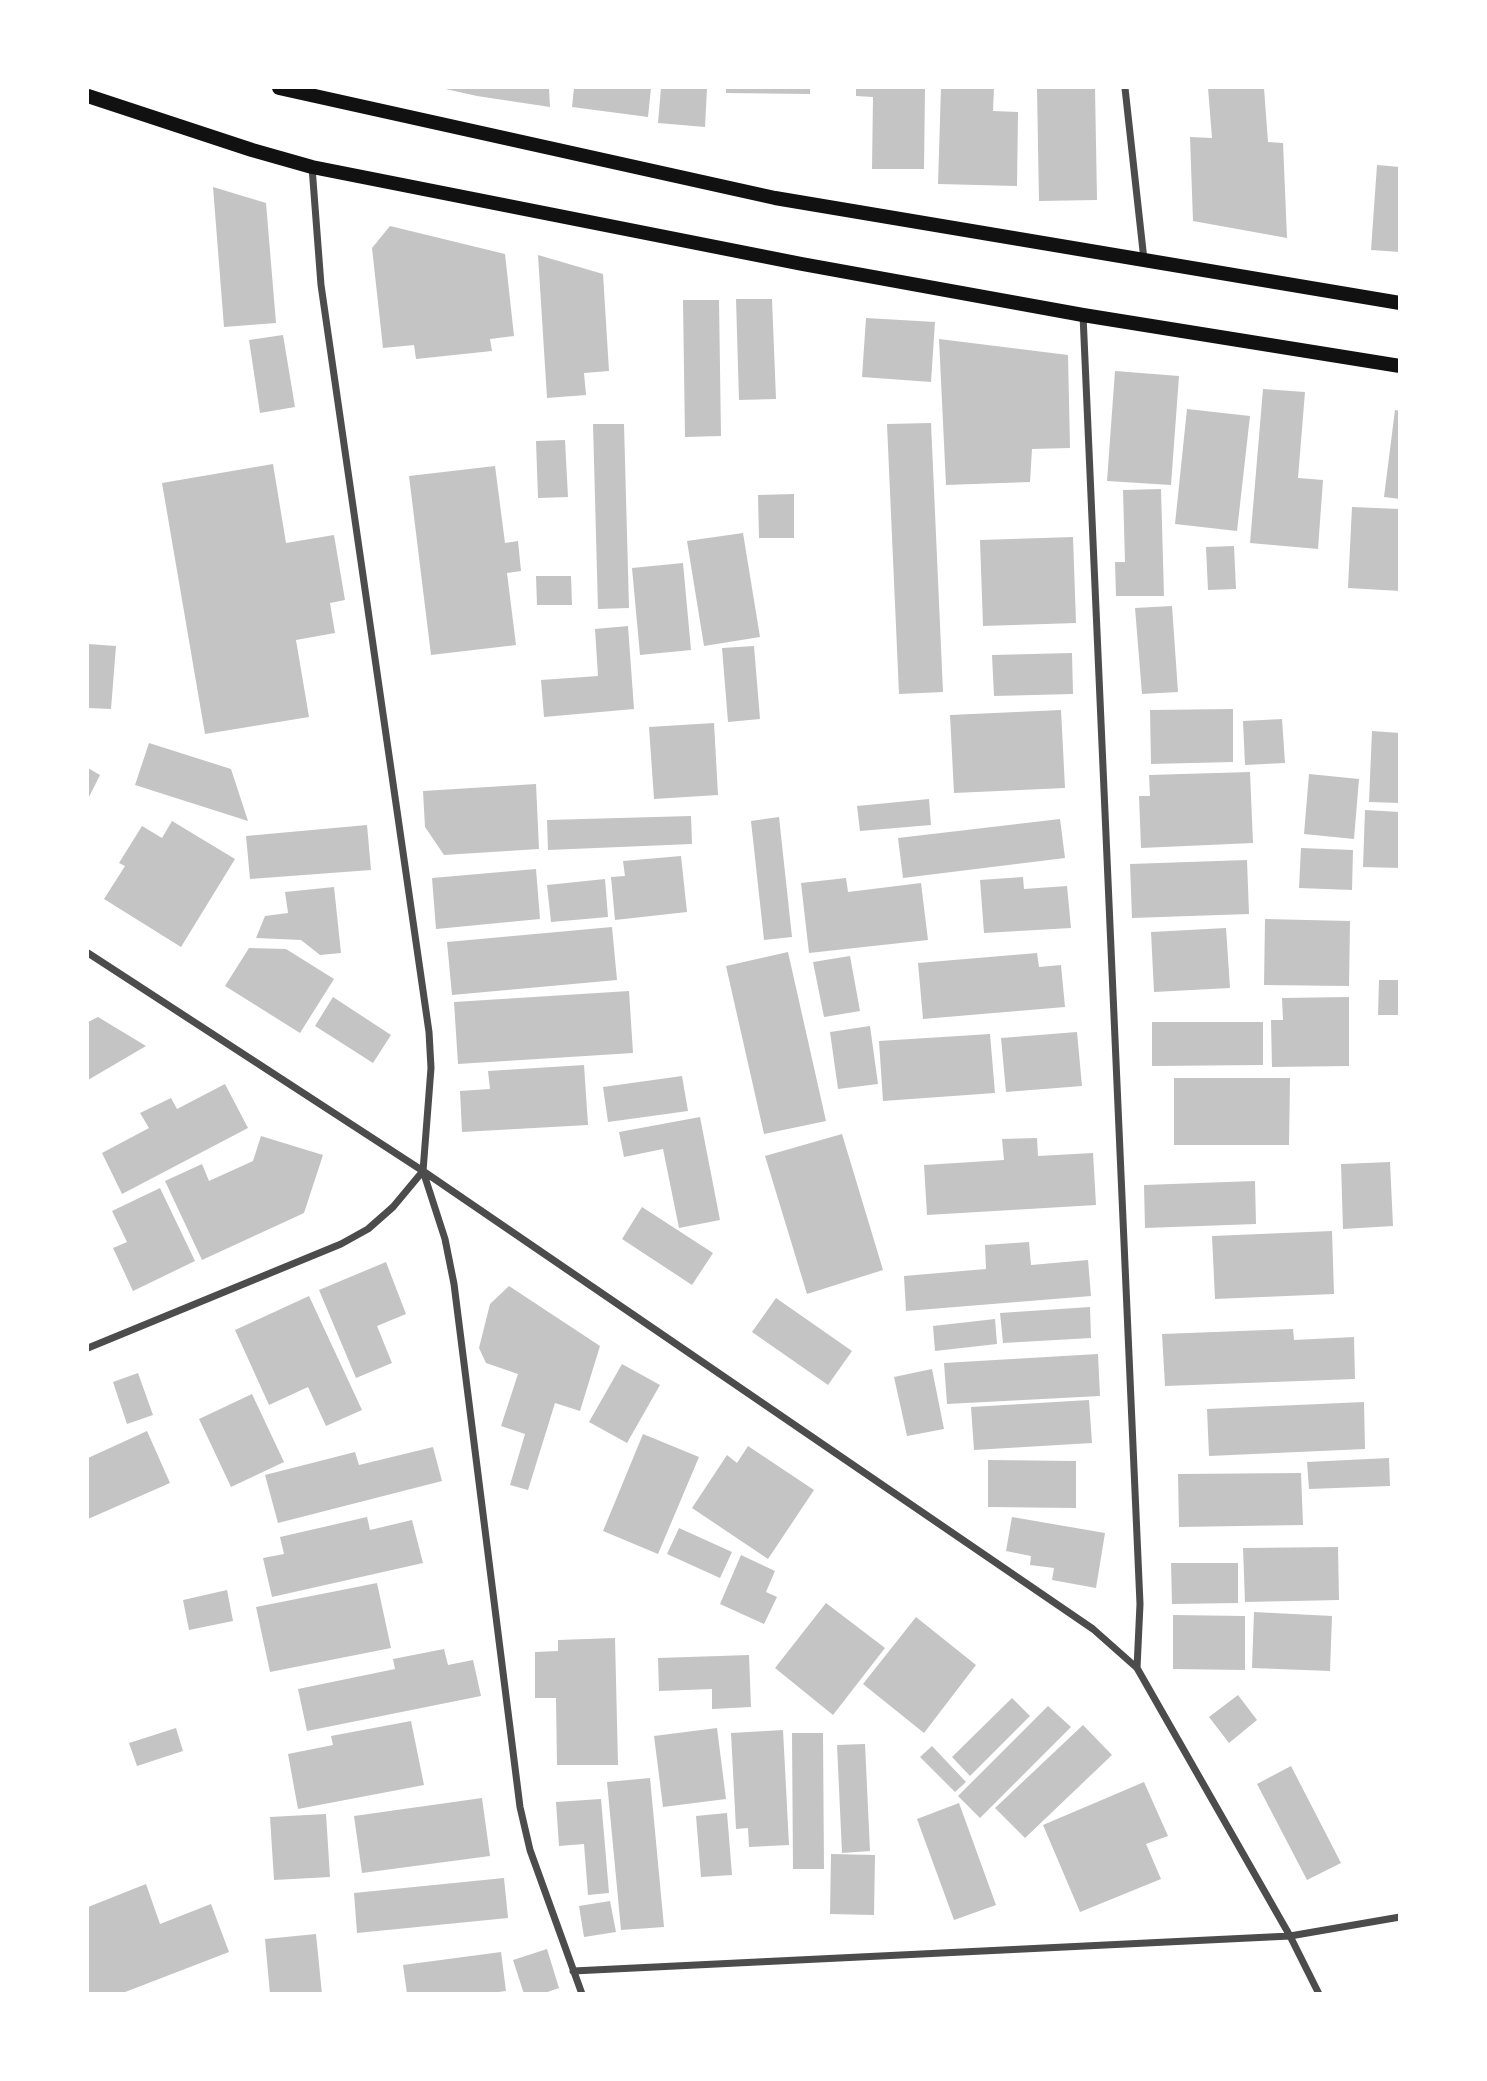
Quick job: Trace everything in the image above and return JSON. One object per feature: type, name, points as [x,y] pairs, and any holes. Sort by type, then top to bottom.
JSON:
[{"type":"main road","points":[[279,88],[295,89],[775,198],[1399,303]]},
{"type":"main road","points":[[88,96],[312,167],[802,264],[1083,315],[1399,366]]},
{"type":"street","points":[[1125,88],[1144,260]]},
{"type":"street","points":[[312,167],[321,285],[429,1032],[431,1068],[423,1171],[444,1239],[454,1284],[520,1807],[530,1850],[582,1993]]},
{"type":"street","points":[[1083,315],[1140,1590],[1137,1668]]},
{"type":"street","points":[[88,953],[423,1171],[1093,1629],[1137,1668],[1290,1936],[1319,1993]]},
{"type":"street","points":[[88,1348],[341,1244],[368,1229],[393,1207],[423,1171]]},
{"type":"street","points":[[573,1971],[1290,1936],[1399,1917]]},
{"type":"building","points":[[441,88],[549,88],[550,107],[477,96]]},
{"type":"building","points":[[574,88],[651,88],[648,117],[572,107]]},
{"type":"building","points":[[661,88],[707,88],[705,127],[658,123]]},
{"type":"building","points":[[726,88],[810,88],[810,94],[726,93]]},
{"type":"building","points":[[856,88],[925,88],[924,169],[872,169],[873,97],[856,96]]},
{"type":"building","points":[[941,88],[994,88],[993,111],[1018,112],[1017,186],[938,184]]},
{"type":"building","points":[[1037,88],[1095,88],[1097,200],[1039,201]]},
{"type":"building","points":[[1208,88],[1264,88],[1268,142],[1283,143],[1287,238],[1193,221],[1190,137],[1212,138]]},
{"type":"building","points":[[1377,165],[1400,167],[1400,252],[1371,250]]},
{"type":"building","points":[[213,187],[266,203],[276,323],[224,327]]},
{"type":"building","points":[[390,226],[505,254],[514,336],[490,339],[492,351],[416,359],[414,345],[383,348],[372,248]]},
{"type":"building","points":[[538,255],[603,274],[609,371],[584,373],[586,395],[547,398]]},
{"type":"building","points":[[736,299],[772,299],[776,399],[739,400]]},
{"type":"building","points":[[683,300],[719,300],[721,436],[685,437]]},
{"type":"building","points":[[866,318],[935,322],[931,382],[862,377]]},
{"type":"building","points":[[283,335],[295,407],[260,413],[249,340]]},
{"type":"building","points":[[939,339],[1068,355],[1070,448],[1032,449],[1030,482],[946,485]]},
{"type":"building","points":[[1115,371],[1179,376],[1171,485],[1107,481]]},
{"type":"building","points":[[1263,389],[1305,392],[1298,478],[1323,480],[1318,549],[1250,543]]},
{"type":"building","points":[[1187,409],[1250,416],[1237,531],[1175,524]]},
{"type":"building","points":[[1395,410],[1400,411],[1400,499],[1384,497]]},
{"type":"building","points":[[931,423],[943,692],[899,694],[887,424]]},
{"type":"building","points":[[593,424],[624,424],[629,608],[598,609]]},
{"type":"building","points":[[565,440],[568,497],[538,498],[536,441]]},
{"type":"building","points":[[273,464],[286,543],[334,535],[345,600],[330,603],[335,633],[296,640],[309,717],[205,734],[162,483]]},
{"type":"building","points":[[495,466],[505,543],[518,541],[521,571],[507,573],[516,645],[431,655],[409,476]]},
{"type":"building","points":[[1161,489],[1164,596],[1116,596],[1115,562],[1125,562],[1123,490]]},
{"type":"building","points":[[794,494],[794,538],[759,538],[758,495]]},
{"type":"building","points":[[1352,507],[1400,509],[1400,591],[1348,588]]},
{"type":"building","points":[[743,533],[760,637],[704,646],[687,541]]},
{"type":"building","points":[[1073,537],[1076,623],[983,626],[980,540]]},
{"type":"building","points":[[1234,546],[1236,589],[1208,590],[1206,547]]},
{"type":"building","points":[[683,563],[691,650],[640,655],[632,568]]},
{"type":"building","points":[[536,576],[571,576],[572,605],[537,605]]},
{"type":"building","points":[[1172,606],[1178,692],[1142,694],[1135,608]]},
{"type":"building","points":[[628,626],[634,709],[544,717],[541,680],[598,676],[595,629]]},
{"type":"building","points":[[88,644],[116,646],[111,709],[88,708]]},
{"type":"building","points":[[754,646],[760,719],[728,722],[722,648]]},
{"type":"building","points":[[1072,653],[1073,694],[994,696],[992,655]]},
{"type":"building","points":[[1233,709],[1233,762],[1151,764],[1150,710]]},
{"type":"building","points":[[1061,710],[1065,788],[954,793],[950,715]]},
{"type":"building","points":[[1282,719],[1285,763],[1245,765],[1243,721]]},
{"type":"building","points":[[714,723],[718,795],[654,799],[649,727]]},
{"type":"building","points":[[1372,731],[1400,733],[1400,803],[1369,802]]},
{"type":"building","points":[[149,743],[231,769],[248,821],[135,785]]},
{"type":"building","points":[[88,768],[100,775],[88,799]]},
{"type":"building","points":[[1250,772],[1253,843],[1141,848],[1139,796],[1150,796],[1149,775]]},
{"type":"building","points":[[1309,774],[1359,779],[1354,839],[1304,834]]},
{"type":"building","points":[[536,784],[539,849],[444,855],[425,827],[423,791]]},
{"type":"building","points":[[929,799],[931,825],[860,831],[857,806]]},
{"type":"building","points":[[1365,810],[1400,812],[1400,868],[1363,867]]},
{"type":"building","points":[[691,816],[692,844],[548,850],[547,820]]},
{"type":"building","points":[[779,817],[792,937],[764,940],[751,821]]},
{"type":"building","points":[[1060,819],[1065,858],[903,878],[898,838]]},
{"type":"building","points":[[172,821],[235,859],[181,947],[104,899],[125,866],[119,863],[142,826],[162,838]]},
{"type":"building","points":[[367,825],[371,870],[250,879],[246,836]]},
{"type":"building","points":[[1301,848],[1353,850],[1352,890],[1299,888]]},
{"type":"building","points":[[681,856],[687,912],[615,920],[611,877],[625,876],[623,861]]},
{"type":"building","points":[[1247,860],[1249,914],[1132,918],[1130,864]]},
{"type":"building","points":[[536,869],[540,919],[436,929],[432,878]]},
{"type":"building","points":[[1023,877],[1024,889],[1067,886],[1071,928],[984,933],[980,880]]},
{"type":"building","points":[[846,878],[848,892],[921,883],[928,940],[809,953],[801,883]]},
{"type":"building","points":[[605,879],[608,917],[551,922],[547,885]]},
{"type":"building","points":[[334,887],[341,953],[320,955],[301,940],[256,938],[265,916],[288,913],[285,892]]},
{"type":"building","points":[[1265,919],[1350,921],[1349,986],[1264,985]]},
{"type":"building","points":[[612,927],[617,980],[452,995],[447,942]]},
{"type":"building","points":[[1226,928],[1230,988],[1154,992],[1151,932]]},
{"type":"building","points":[[249,948],[286,949],[334,979],[300,1033],[225,986]]},
{"type":"building","points":[[788,952],[826,1121],[764,1134],[726,966]]},
{"type":"building","points":[[1037,953],[1039,967],[1061,965],[1065,1007],[923,1019],[918,963]]},
{"type":"building","points":[[850,956],[860,1011],[824,1017],[813,962]]},
{"type":"building","points":[[1379,980],[1400,980],[1400,1015],[1378,1015]]},
{"type":"building","points":[[629,991],[633,1053],[458,1064],[454,1002]]},
{"type":"building","points":[[333,997],[391,1035],[373,1063],[315,1026]]},
{"type":"building","points":[[1349,997],[1349,1066],[1272,1067],[1271,1020],[1283,1020],[1282,998]]},
{"type":"building","points":[[98,1017],[146,1046],[88,1080],[88,1022]]},
{"type":"building","points":[[1152,1022],[1263,1022],[1263,1065],[1152,1066]]},
{"type":"building","points":[[870,1026],[878,1084],[838,1089],[830,1032]]},
{"type":"building","points":[[1077,1032],[1082,1086],[1006,1092],[1001,1038]]},
{"type":"building","points":[[990,1034],[995,1093],[883,1101],[879,1041]]},
{"type":"building","points":[[584,1065],[588,1125],[462,1132],[460,1091],[490,1089],[488,1071]]},
{"type":"building","points":[[682,1076],[688,1111],[608,1122],[603,1087]]},
{"type":"building","points":[[1174,1078],[1290,1078],[1289,1145],[1174,1145]]},
{"type":"building","points":[[225,1084],[248,1128],[122,1194],[102,1153],[149,1128],[140,1113],[171,1098],[177,1109]]},
{"type":"building","points":[[700,1117],[720,1220],[679,1228],[663,1149],[624,1157],[619,1132]]},
{"type":"building","points":[[842,1134],[883,1270],[807,1294],[765,1156]]},
{"type":"building","points":[[261,1136],[323,1155],[304,1213],[202,1260],[165,1181],[202,1164],[209,1181],[253,1161]]},
{"type":"building","points":[[1037,1138],[1038,1156],[1093,1153],[1096,1205],[927,1215],[924,1165],[1004,1160],[1002,1139]]},
{"type":"building","points":[[1390,1162],[1393,1226],[1343,1229],[1341,1164]]},
{"type":"building","points":[[1255,1181],[1256,1224],[1145,1228],[1144,1185]]},
{"type":"building","points":[[160,1188],[195,1261],[133,1291],[113,1248],[127,1242],[112,1211]]},
{"type":"building","points":[[642,1207],[713,1253],[692,1285],[622,1239]]},
{"type":"building","points":[[1332,1231],[1334,1294],[1215,1299],[1212,1236]]},
{"type":"building","points":[[1029,1242],[1031,1265],[1088,1260],[1091,1296],[906,1311],[904,1276],[986,1269],[985,1245]]},
{"type":"building","points":[[386,1262],[406,1314],[377,1326],[392,1363],[356,1378],[319,1290]]},
{"type":"building","points":[[509,1286],[600,1346],[580,1411],[555,1403],[528,1490],[510,1485],[525,1434],[501,1426],[518,1374],[486,1363],[479,1348],[490,1304]]},
{"type":"building","points":[[309,1296],[362,1410],[326,1426],[308,1387],[269,1405],[235,1330]]},
{"type":"building","points":[[776,1298],[852,1351],[828,1385],[752,1332]]},
{"type":"building","points":[[1090,1307],[1091,1338],[1003,1343],[1000,1313]]},
{"type":"building","points":[[995,1319],[997,1344],[935,1351],[933,1326]]},
{"type":"building","points":[[1293,1329],[1294,1340],[1354,1337],[1355,1379],[1165,1386],[1162,1334]]},
{"type":"building","points":[[1098,1354],[1100,1396],[947,1404],[944,1363]]},
{"type":"building","points":[[622,1364],[660,1385],[627,1443],[589,1422]]},
{"type":"building","points":[[932,1369],[944,1429],[907,1436],[894,1377]]},
{"type":"building","points":[[138,1373],[153,1415],[127,1424],[113,1382]]},
{"type":"building","points":[[252,1394],[284,1462],[231,1487],[199,1419]]},
{"type":"building","points":[[1089,1400],[1092,1443],[974,1450],[971,1407]]},
{"type":"building","points":[[1364,1402],[1365,1449],[1209,1456],[1207,1409]]},
{"type":"building","points":[[147,1431],[170,1483],[88,1519],[88,1458]]},
{"type":"building","points":[[643,1434],[699,1457],[658,1554],[603,1531]]},
{"type":"building","points":[[748,1446],[814,1490],[768,1559],[692,1508],[727,1455],[737,1463]]},
{"type":"building","points":[[433,1447],[442,1481],[278,1523],[265,1475],[355,1452],[359,1465]]},
{"type":"building","points":[[1389,1458],[1390,1486],[1309,1489],[1307,1462]]},
{"type":"building","points":[[988,1460],[1076,1461],[1076,1508],[988,1507]]},
{"type":"building","points":[[1301,1473],[1303,1525],[1179,1527],[1178,1474]]},
{"type":"building","points":[[367,1517],[370,1530],[412,1520],[423,1563],[272,1597],[263,1558],[284,1554],[280,1537]]},
{"type":"building","points":[[1012,1517],[1105,1533],[1096,1588],[1052,1580],[1054,1568],[1030,1565],[1031,1556],[1006,1551]]},
{"type":"building","points":[[679,1528],[732,1552],[720,1578],[667,1554]]},
{"type":"building","points":[[1338,1547],[1339,1600],[1245,1602],[1243,1548]]},
{"type":"building","points":[[741,1555],[775,1571],[766,1592],[777,1597],[764,1624],[720,1604]]},
{"type":"building","points":[[1171,1563],[1238,1563],[1238,1603],[1172,1604]]},
{"type":"building","points":[[377,1583],[391,1648],[270,1672],[256,1607]]},
{"type":"building","points":[[227,1590],[233,1621],[189,1630],[183,1600]]},
{"type":"building","points":[[826,1603],[885,1648],[833,1715],[775,1668]]},
{"type":"building","points":[[1254,1612],[1332,1616],[1330,1671],[1252,1668]]},
{"type":"building","points":[[1173,1615],[1245,1616],[1245,1670],[1173,1669]]},
{"type":"building","points":[[916,1617],[976,1665],[924,1733],[863,1684]]},
{"type":"building","points":[[615,1638],[618,1765],[557,1765],[556,1698],[535,1698],[535,1652],[558,1651],[558,1640]]},
{"type":"building","points":[[444,1649],[448,1665],[473,1660],[481,1696],[307,1731],[298,1689],[395,1669],[393,1659]]},
{"type":"building","points":[[749,1655],[751,1707],[712,1709],[712,1689],[659,1691],[658,1658]]},
{"type":"building","points":[[1238,1695],[1257,1720],[1229,1743],[1209,1717]]},
{"type":"building","points":[[1012,1698],[1030,1716],[970,1776],[952,1757]]},
{"type":"building","points":[[1048,1706],[1071,1727],[980,1818],[958,1796]]},
{"type":"building","points":[[411,1721],[424,1785],[298,1809],[288,1754],[333,1745],[331,1736]]},
{"type":"building","points":[[1083,1725],[1112,1755],[1025,1838],[995,1808]]},
{"type":"building","points":[[176,1728],[183,1751],[137,1766],[129,1743]]},
{"type":"building","points":[[717,1728],[726,1799],[663,1807],[654,1736]]},
{"type":"building","points":[[783,1730],[789,1845],[749,1847],[748,1828],[736,1829],[731,1733]]},
{"type":"building","points":[[792,1733],[823,1733],[824,1869],[793,1869]]},
{"type":"building","points":[[865,1744],[870,1851],[842,1853],[837,1745]]},
{"type":"building","points":[[932,1746],[966,1782],[955,1792],[920,1757]]},
{"type":"building","points":[[1291,1766],[1341,1863],[1307,1880],[1257,1784]]},
{"type":"building","points":[[650,1778],[664,1927],[621,1930],[607,1782]]},
{"type":"building","points":[[1144,1782],[1168,1836],[1146,1844],[1161,1879],[1080,1912],[1043,1825]]},
{"type":"building","points":[[482,1798],[490,1856],[362,1873],[354,1816]]},
{"type":"building","points":[[601,1799],[609,1893],[588,1895],[584,1844],[559,1846],[556,1802]]},
{"type":"building","points":[[959,1803],[996,1905],[954,1920],[917,1819]]},
{"type":"building","points":[[727,1813],[732,1875],[701,1877],[696,1816]]},
{"type":"building","points":[[326,1814],[330,1877],[274,1880],[270,1817]]},
{"type":"building","points":[[831,1854],[875,1855],[874,1915],[830,1914]]},
{"type":"building","points":[[504,1878],[508,1918],[357,1933],[354,1893]]},
{"type":"building","points":[[146,1884],[160,1924],[211,1904],[229,1952],[120,1994],[88,1994],[88,1907]]},
{"type":"building","points":[[610,1901],[616,1932],[584,1937],[579,1906]]},
{"type":"building","points":[[316,1934],[322,1994],[270,1994],[265,1939]]},
{"type":"building","points":[[547,1949],[559,1988],[542,1994],[524,1994],[513,1960]]},
{"type":"building","points":[[501,1952],[506,1991],[483,1994],[407,1994],[403,1965]]}]
